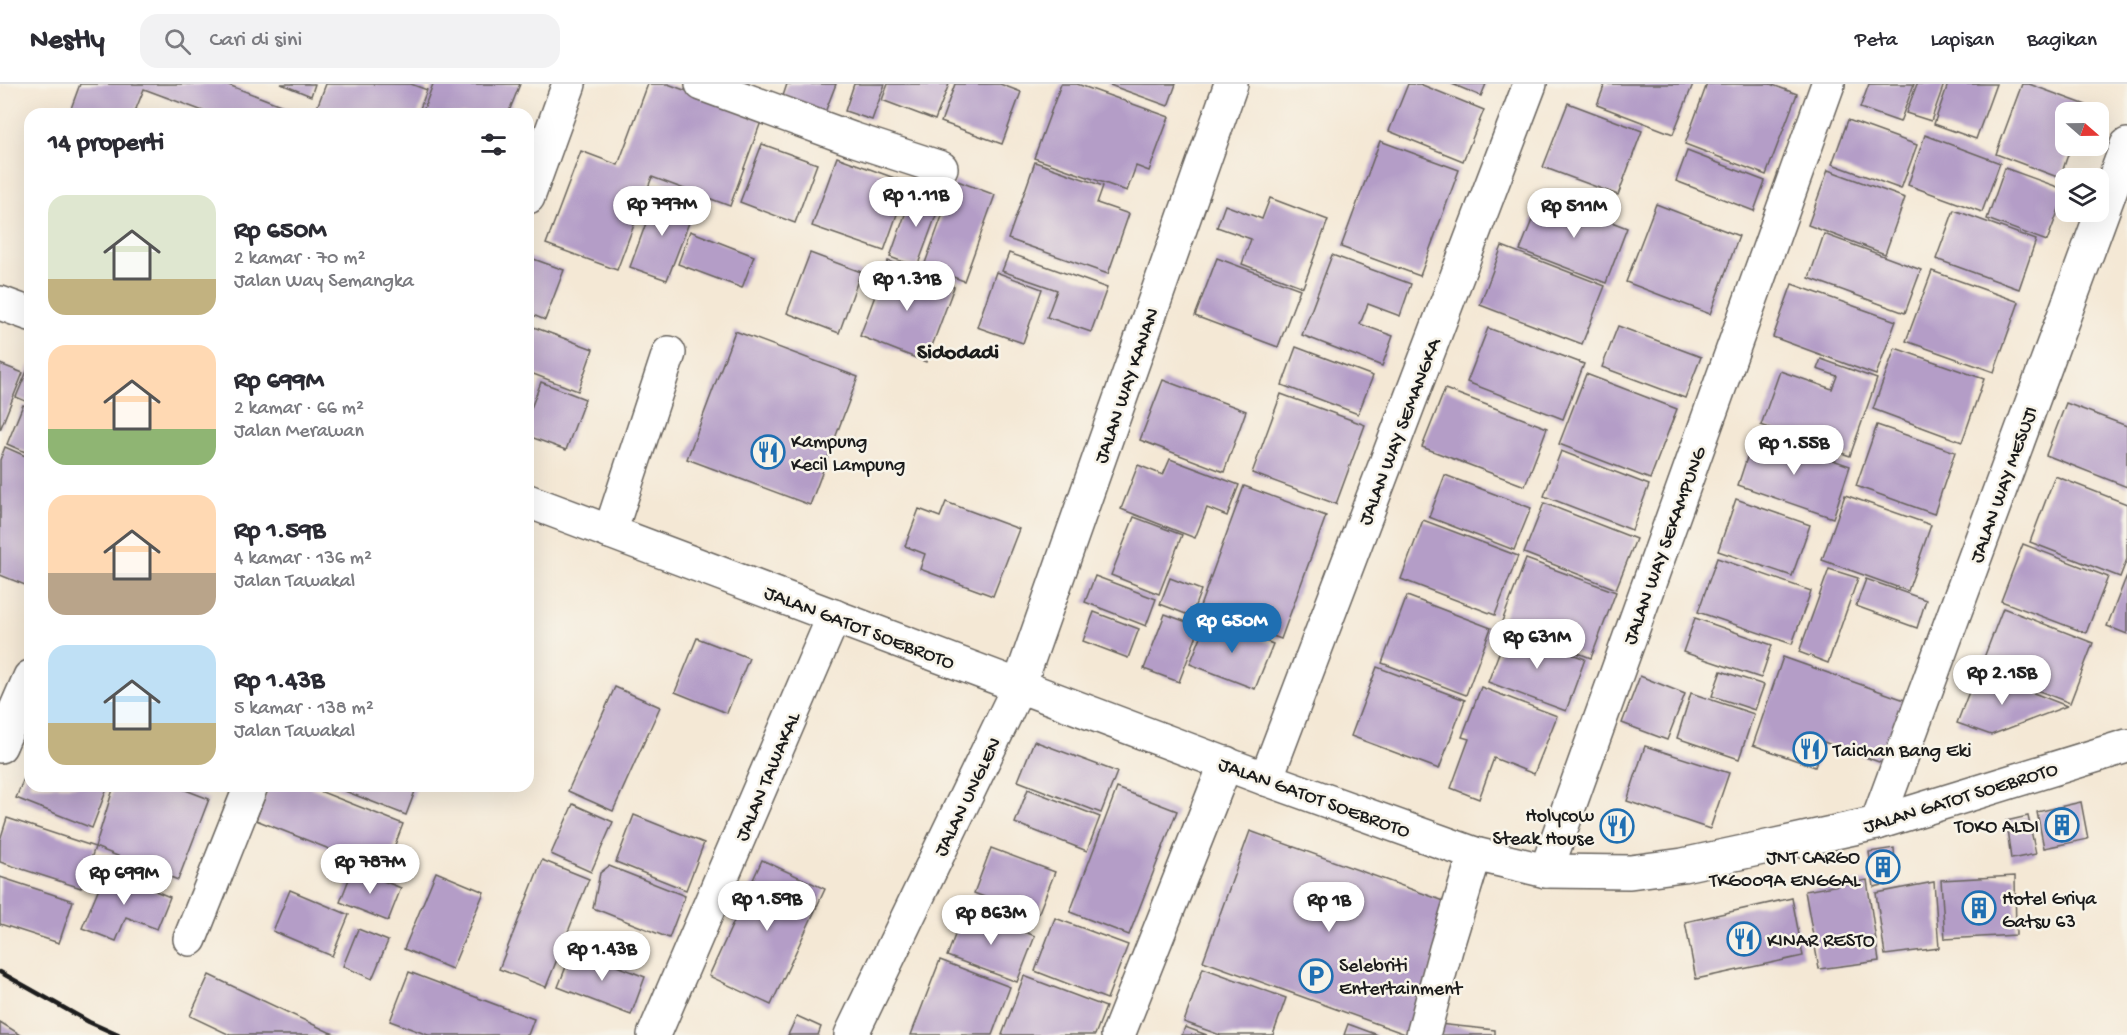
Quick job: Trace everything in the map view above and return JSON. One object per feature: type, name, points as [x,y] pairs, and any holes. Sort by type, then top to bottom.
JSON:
[{"type":"street","points":[[534,180],[569,84]]},
{"type":"street","points":[[702,84],[852,139],[941,168]]},
{"type":"street","name":"JALAN WAY KANAN","points":[[1019,686],[1231,84]]},
{"type":"street","name":"JALAN WAY SEMANGKA","points":[[1266,778],[1530,84]]},
{"type":"street","name":"JALAN WAY SEKAMPUNG","points":[[1546,871],[1828,84]]},
{"type":"street","name":"JALAN WAY MESUJI","points":[[1877,823],[2127,145]]},
{"type":"street","points":[[0,303],[24,312]]},
{"type":"street","points":[[610,532],[669,353]]},
{"type":"street","name":"JALAN GATOT SOEBROTO","points":[[534,503],[1019,686],[1475,854],[1546,871],[1630,872],[1683,865],[1877,823],[2127,746]]},
{"type":"street","name":"JALAN TAWAKAL","points":[[654,1035],[834,616]]},
{"type":"street","name":"JALAN UNGLEN","points":[[851,1035],[1019,686]]},
{"type":"street","points":[[0,746],[24,692]]},
{"type":"street","points":[[1118,1035],[1226,763]]},
{"type":"street","points":[[190,939],[249,792]]},
{"type":"street","points":[[1423,1035],[1475,854]]},
{"type":"building","points":[[80,84],[226,84],[288,108],[195,108],[144,89],[136,108],[71,108]]},
{"type":"building","points":[[281,84],[315,84],[311,96]]},
{"type":"building","points":[[326,84],[411,84],[427,90],[420,108],[317,108]]},
{"type":"building","points":[[433,84],[520,84],[510,108],[424,108]]},
{"type":"building","points":[[648,84],[668,84],[762,119],[730,206],[652,177],[617,270],[546,244],[581,151],[618,165]]},
{"type":"building","points":[[787,84],[836,84],[824,115],[782,99]]},
{"type":"building","points":[[854,84],[885,84],[872,120],[845,111]]},
{"type":"building","points":[[888,84],[949,84],[935,120],[882,100]]},
{"type":"building","points":[[955,84],[1000,84],[1021,92],[1002,144],[941,122]]},
{"type":"building","points":[[1061,84],[1077,84],[1169,117],[1149,171],[1136,166],[1127,191],[1034,158]]},
{"type":"building","points":[[1107,84],[1176,84],[1168,106]]},
{"type":"building","points":[[1408,84],[1420,84],[1484,110],[1463,161],[1389,131]]},
{"type":"building","points":[[1452,84],[1486,84],[1481,96]]},
{"type":"building","points":[[1605,84],[1693,84],[1673,134],[1597,105]]},
{"type":"building","points":[[1707,84],[1770,84],[1797,94],[1766,175],[1685,144]]},
{"type":"building","points":[[1869,84],[1914,84],[1900,122],[1860,108]]},
{"type":"building","points":[[1917,84],[1944,84],[1931,121],[1906,113]]},
{"type":"building","points":[[1948,84],[1996,84],[1976,139],[1934,124]]},
{"type":"building","points":[[2022,84],[2029,84],[2078,102],[2055,102],[2055,156],[2068,156],[2063,168],[2055,168],[2055,176],[1996,154]]},
{"type":"building","points":[[1568,103],[1642,131],[1618,195],[1543,167]]},
{"type":"building","points":[[1848,120],[1917,145],[1901,189],[1832,164]]},
{"type":"building","points":[[1925,135],[2000,163],[1982,212],[1908,185]]},
{"type":"building","points":[[1380,141],[1459,170],[1420,276],[1341,247]]},
{"type":"building","points":[[762,144],[817,164],[795,223],[740,202]]},
{"type":"building","points":[[1687,151],[1765,181],[1754,211],[1676,181]]},
{"type":"building","points":[[837,157],[908,183],[884,251],[812,226]]},
{"type":"building","points":[[1035,162],[1103,186],[1097,203],[1129,214],[1108,274],[1008,239]]},
{"type":"building","points":[[2005,168],[2055,186],[2055,220],[2047,241],[1987,219]]},
{"type":"building","points":[[1828,170],[1905,198],[1885,254],[1808,225]]},
{"type":"building","points":[[955,180],[995,195],[964,281],[924,266]]},
{"type":"building","points":[[914,189],[942,199],[917,267],[890,257]]},
{"type":"building","points":[[657,193],[695,207],[667,280],[630,267]]},
{"type":"building","points":[[1542,195],[1627,228],[1606,283],[1520,250]]},
{"type":"building","points":[[1270,198],[1328,220],[1303,287],[1242,264],[1251,239],[1217,227],[1225,205],[1262,219]]},
{"type":"building","points":[[1656,204],[1739,236],[1710,314],[1626,282]]},
{"type":"building","points":[[1954,210],[2036,240],[2019,289],[1936,259]]},
{"type":"building","points":[[690,231],[754,256],[742,288],[678,264]]},
{"type":"building","points":[[1824,234],[1921,270],[1905,313],[1809,278]]},
{"type":"building","points":[[1502,246],[1605,286],[1582,344],[1480,305]]},
{"type":"building","points":[[810,253],[861,272],[839,333],[787,313]]},
{"type":"building","points":[[1009,253],[1107,288],[1091,332],[1047,317],[1057,290],[1002,271]]},
{"type":"building","points":[[1332,255],[1411,284],[1400,316],[1368,304],[1360,324],[1393,336],[1382,366],[1302,335]]},
{"type":"building","points":[[1217,258],[1300,289],[1278,347],[1195,316]]},
{"type":"building","points":[[534,259],[564,270],[545,320],[534,315]]},
{"type":"building","points":[[888,261],[954,287],[926,362],[860,336]]},
{"type":"building","points":[[1932,271],[2019,302],[1994,372],[1906,341]]},
{"type":"building","points":[[996,272],[1042,289],[1023,343],[977,327]]},
{"type":"building","points":[[1792,284],[1896,321],[1876,375],[1773,337]]},
{"type":"building","points":[[1618,326],[1701,357],[1685,398],[1602,367]]},
{"type":"building","points":[[534,327],[593,349],[578,391],[534,374]]},
{"type":"building","points":[[1488,328],[1584,364],[1563,419],[1467,382]]},
{"type":"building","points":[[735,331],[858,377],[810,505],[687,459]]},
{"type":"building","points":[[1296,347],[1373,376],[1358,414],[1282,385]]},
{"type":"building","points":[[1895,348],[1984,379],[1962,442],[1873,409]]},
{"type":"building","points":[[1821,359],[1877,379],[1850,456],[1761,425],[1780,371],[1832,389],[1837,376],[1817,369]]},
{"type":"building","points":[[0,364],[23,373],[0,430]]},
{"type":"building","points":[[1586,374],[1677,409],[1650,479],[1559,444]]},
{"type":"building","points":[[24,378],[24,400],[16,397]]},
{"type":"building","points":[[1163,380],[1246,411],[1224,472],[1140,440]]},
{"type":"building","points":[[541,382],[585,399],[566,450],[534,438],[534,400]]},
{"type":"building","points":[[1445,389],[1547,428],[1525,486],[1422,447]]},
{"type":"building","points":[[1281,394],[1365,425],[1336,504],[1252,473]]},
{"type":"building","points":[[2066,403],[2127,426],[2127,487],[2046,455]]},
{"type":"building","points":[[23,405],[24,451],[7,444]]},
{"type":"building","points":[[1877,425],[1955,452],[1934,514],[1856,486]]},
{"type":"building","points":[[1755,433],[1850,466],[1833,518],[1738,485]]},
{"type":"building","points":[[5,447],[24,455],[24,585],[0,575],[0,460]]},
{"type":"building","points":[[1561,451],[1649,485],[1632,530],[1544,496]]},
{"type":"building","points":[[1170,459],[1239,485],[1227,516],[1207,508],[1195,538],[1121,509],[1138,465],[1163,475]]},
{"type":"building","points":[[1445,475],[1531,508],[1514,550],[1429,517]]},
{"type":"building","points":[[2055,476],[2127,504],[2127,559],[2120,577],[2030,542]]},
{"type":"building","points":[[1244,486],[1326,516],[1281,639],[1199,609]]},
{"type":"building","points":[[1845,495],[1931,525],[1908,591],[1822,560]]},
{"type":"building","points":[[1736,499],[1810,525],[1792,576],[1718,551]]},
{"type":"building","points":[[946,502],[1019,529],[993,596],[920,569],[925,554],[905,546],[919,509],[940,517]]},
{"type":"building","points":[[1544,503],[1636,539],[1616,589],[1524,553]]},
{"type":"building","points":[[1134,517],[1182,535],[1159,594],[1111,575]]},
{"type":"building","points":[[1423,520],[1518,556],[1495,615],[1401,579]]},
{"type":"building","points":[[2023,544],[2108,577],[2086,633],[2001,601]]},
{"type":"building","points":[[1717,558],[1811,591],[1792,644],[1698,612]]},
{"type":"building","points":[[1526,559],[1616,592],[1591,658],[1501,624]]},
{"type":"building","points":[[1829,569],[1858,578],[1828,663],[1799,652]]},
{"type":"building","points":[[2127,575],[2127,634],[2107,626]]},
{"type":"building","points":[[1095,576],[1156,599],[1146,626],[1085,602]]},
{"type":"building","points":[[1170,578],[1201,590],[1191,616],[1160,604]]},
{"type":"building","points":[[1866,579],[1926,600],[1917,628],[1856,606]]},
{"type":"building","points":[[1407,596],[1491,628],[1466,695],[1382,663]]},
{"type":"building","points":[[2003,608],[2093,643],[2070,703],[1980,668]]},
{"type":"building","points":[[1094,612],[1139,629],[1128,658],[1083,641]]},
{"type":"building","points":[[1165,614],[1200,627],[1179,682],[1144,669]]},
{"type":"building","points":[[1695,618],[1772,645],[1761,678],[1683,652]]},
{"type":"building","points":[[1208,619],[1273,644],[1255,689],[1190,664]]},
{"type":"building","points":[[1508,629],[1585,659],[1566,711],[1488,682]]},
{"type":"building","points":[[697,638],[749,658],[727,713],[675,692]]},
{"type":"building","points":[[1783,657],[1913,703],[1890,766],[1824,742],[1815,767],[1753,745]]},
{"type":"building","points":[[1377,667],[1465,700],[1439,769],[1351,736]]},
{"type":"building","points":[[1721,671],[1764,685],[1755,710],[1712,696]]},
{"type":"building","points":[[1977,671],[2067,706],[1991,735],[1957,723]]},
{"type":"building","points":[[1640,676],[1685,694],[1667,740],[1622,723]]},
{"type":"building","points":[[615,687],[660,707],[613,811],[568,791]]},
{"type":"building","points":[[1481,687],[1557,716],[1534,774],[1494,758],[1479,799],[1451,788],[1469,739],[1462,737]]},
{"type":"building","points":[[1691,693],[1754,714],[1739,759],[1677,738]]},
{"type":"building","points":[[1034,741],[1117,772],[1101,813],[1018,781]]},
{"type":"building","points":[[1645,746],[1729,773],[1710,829],[1627,801]]},
{"type":"building","points":[[24,778],[24,792],[106,792],[92,828],[16,798]]},
{"type":"building","points":[[1117,788],[1177,811],[1129,935],[1070,912]]},
{"type":"building","points":[[1028,789],[1100,817],[1087,851],[1015,823]]},
{"type":"building","points":[[112,792],[191,792],[209,799],[178,880],[95,847]]},
{"type":"building","points":[[267,792],[322,792],[403,824],[385,871],[256,820]]},
{"type":"building","points":[[347,792],[415,792],[406,815]]},
{"type":"building","name":"TOKO ALDI","points":[[2081,802],[2088,839],[2044,848],[2037,812]]},
{"type":"building","points":[[573,804],[613,822],[591,872],[551,854]]},
{"type":"building","points":[[634,815],[704,843],[686,890],[616,862]]},
{"type":"building","points":[[2028,816],[2036,854],[2011,859],[2006,821]]},
{"type":"building","points":[[7,818],[95,847],[81,888],[0,862],[0,840]]},
{"type":"building","points":[[1250,831],[1455,905],[1408,1035],[1203,961]]},
{"type":"building","points":[[991,848],[1055,872],[1037,917],[974,893]]},
{"type":"building","name":"JNT CARGO TKG009A ENGGAL","points":[[1894,848],[1896,882],[1874,887],[1869,852]]},
{"type":"building","points":[[542,860],[589,879],[546,987],[499,969]]},
{"type":"building","points":[[762,860],[825,889],[771,1005],[709,976]]},
{"type":"building","points":[[609,866],[685,896],[669,938],[593,908],[600,873]]},
{"type":"building","points":[[353,869],[401,888],[388,921],[340,902]]},
{"type":"building","points":[[106,871],[170,897],[157,929],[126,917],[116,941],[82,928]]},
{"type":"building","points":[[436,872],[484,892],[452,969],[404,949]]},
{"type":"building","name":"Hotel Griya Gatsu 63","points":[[2015,876],[2016,935],[1945,939],[1941,880]]},
{"type":"building","points":[[0,877],[73,901],[59,943],[0,924]]},
{"type":"building","points":[[1867,880],[1879,961],[1819,969],[1805,891]]},
{"type":"building","points":[[1934,882],[1939,948],[1885,955],[1876,893]]},
{"type":"building","points":[[290,890],[349,915],[332,956],[273,931]]},
{"type":"building","name":"KINAR RESTO","points":[[1792,898],[1803,956],[1696,979],[1685,922]]},
{"type":"building","points":[[965,909],[1035,936],[1017,982],[947,956]]},
{"type":"building","points":[[1055,918],[1128,945],[1107,999],[1035,971]]},
{"type":"building","points":[[358,929],[388,941],[372,979],[343,966]]},
{"type":"building","points":[[573,949],[645,977],[631,1015],[558,987]]},
{"type":"building","points":[[940,960],[1010,987],[992,1035],[911,1035]]},
{"type":"building","points":[[1203,968],[1286,998],[1273,1035],[1220,1035],[1184,1022]]},
{"type":"building","points":[[409,972],[534,1019],[528,1035],[428,1035],[390,1021]]},
{"type":"building","points":[[209,975],[338,1035],[230,1035],[190,1016]]},
{"type":"building","points":[[1024,976],[1106,1007],[1095,1035],[1002,1035]]},
{"type":"building","points":[[797,1016],[821,1027],[818,1035],[788,1035]]},
{"type":"building","points":[[0,1022],[21,1035],[0,1035]]},
{"type":"building","points":[[1348,1024],[1378,1035],[1344,1035]]},
{"type":"building","points":[[1438,1024],[1495,1030],[1495,1035],[1437,1035]]},
{"type":"building","points":[[1185,1027],[1207,1035],[1182,1035]]},
{"type":"railway","points":[[0,972],[89,1022],[118,1035]]},
{"type":"place","name":"Kampung Kecil Lampung","points":[[768,452]]},
{"type":"place","name":"Taichan Bang Eki","points":[[1810,749]]},
{"type":"place","name":"TOKO ALDI","points":[[2062,825]]},
{"type":"place","name":"Holycow Steak House","points":[[1617,826]]},
{"type":"place","name":"JNT CARGO TKG009A ENGGAL","points":[[1883,867]]},
{"type":"place","name":"Hotel Griya Gatsu 63","points":[[1979,908]]},
{"type":"place","name":"KINAR RESTO","points":[[1744,939]]},
{"type":"place","name":"Selebriti Entertainment","points":[[1316,976]]},
{"type":"district","name":"Sidodadi","points":[[958,350]]}]
